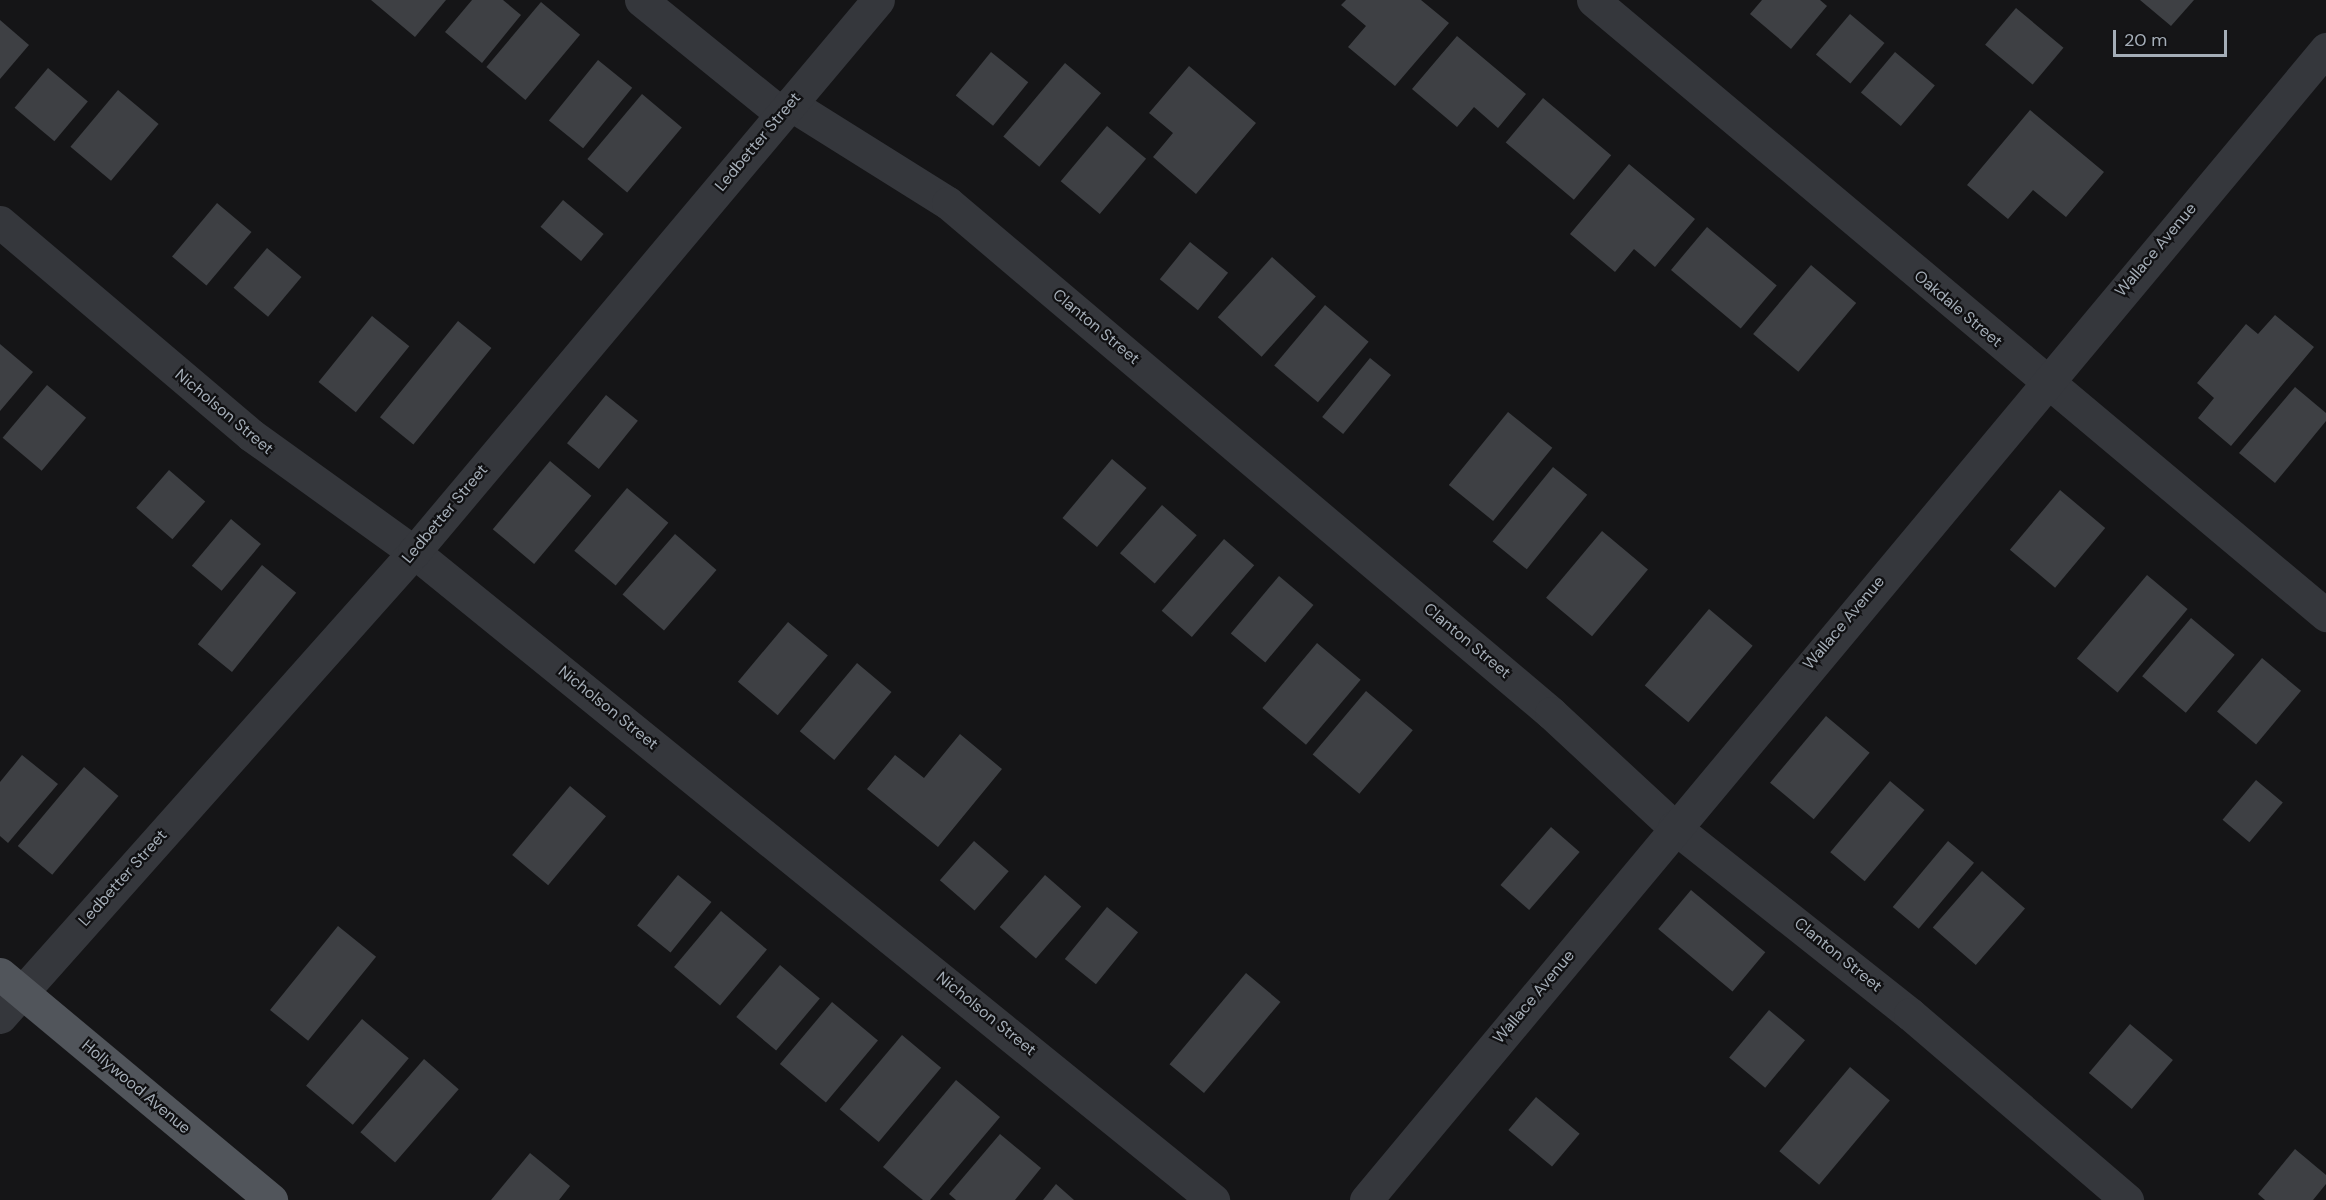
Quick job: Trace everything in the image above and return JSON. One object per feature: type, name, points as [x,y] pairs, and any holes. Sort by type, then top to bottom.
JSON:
[{"type":"main road","name":"Hollywood Avenue","points":[[11,983],[271,1200]]},
{"type":"street","name":"Clanton Street","points":[[641,0],[786,109],[948,202],[1551,712],[1674,827],[1911,1014],[2127,1200]]},
{"type":"street","name":"Ledbetter Street","points":[[0,1017],[11,983],[414,552],[878,0]]},
{"type":"street","name":"Oakdale Street","points":[[1593,0],[2045,382],[2326,615]]},
{"type":"street","name":"Wallace Avenue","points":[[1366,1200],[2045,382],[2326,49]]},
{"type":"street","name":"Nicholson Street","points":[[0,222],[250,435],[414,552],[1213,1200]]},
{"type":"building","points":[[371,0],[446,0],[415,37]]},
{"type":"building","points":[[472,0],[503,0],[521,15],[482,63],[445,32]]},
{"type":"building","points":[[1346,0],[1421,0],[1449,23],[1395,86],[1348,47],[1366,26],[1341,5]]},
{"type":"building","points":[[1762,0],[1820,0],[1827,6],[1791,49],[1750,14]]},
{"type":"building","points":[[2140,0],[2194,0],[2171,26]]},
{"type":"building","points":[[541,2],[580,35],[525,100],[486,67]]},
{"type":"building","points":[[2016,8],[2063,48],[2033,85],[1985,45]]},
{"type":"building","points":[[1850,14],[1884,43],[1850,84],[1816,55]]},
{"type":"building","points":[[0,20],[29,45],[0,79]]},
{"type":"building","points":[[1457,36],[1526,94],[1498,128],[1474,107],[1457,127],[1412,89]]},
{"type":"building","points":[[991,52],[1028,82],[993,126],[956,96]]},
{"type":"building","points":[[1895,52],[1935,85],[1901,126],[1861,93]]},
{"type":"building","points":[[598,60],[632,88],[583,148],[549,121]]},
{"type":"building","points":[[1065,63],[1101,93],[1039,167],[1003,137]]},
{"type":"building","points":[[1189,66],[1256,123],[1196,194],[1153,157],[1173,133],[1149,113]]},
{"type":"building","points":[[48,68],[88,101],[54,141],[15,108]]},
{"type":"building","points":[[118,90],[159,124],[111,181],[70,147]]},
{"type":"building","points":[[642,94],[682,127],[627,193],[587,159]]},
{"type":"building","points":[[1543,98],[1611,155],[1574,200],[1506,142]]},
{"type":"building","points":[[2030,110],[2104,172],[2066,217],[2033,190],[2008,219],[1967,185]]},
{"type":"building","points":[[1107,126],[1146,159],[1100,214],[1061,181]]},
{"type":"building","points":[[1629,164],[1695,219],[1655,267],[1634,249],[1615,272],[1570,234]]},
{"type":"building","points":[[563,200],[604,234],[581,261],[541,227]]},
{"type":"building","points":[[217,203],[251,232],[206,286],[172,257]]},
{"type":"building","points":[[1707,227],[1777,285],[1741,328],[1671,270]]},
{"type":"building","points":[[1190,242],[1228,273],[1198,310],[1160,279]]},
{"type":"building","points":[[267,248],[301,277],[268,317],[234,288]]},
{"type":"building","points":[[1272,257],[1316,296],[1262,357],[1218,317]]},
{"type":"building","points":[[1811,265],[1856,303],[1798,372],[1753,334]]},
{"type":"building","points":[[1325,305],[1369,342],[1318,402],[1274,366]]},
{"type":"building","points":[[2275,315],[2314,347],[2231,446],[2198,418],[2214,398],[2197,383],[2246,324],[2258,334]]},
{"type":"building","points":[[372,316],[409,346],[356,412],[319,382]]},
{"type":"building","points":[[458,321],[491,348],[413,444],[380,417]]},
{"type":"building","points":[[0,344],[33,372],[0,411]]},
{"type":"building","points":[[1370,358],[1391,375],[1343,434],[1322,417]]},
{"type":"building","points":[[47,385],[86,418],[42,471],[3,438]]},
{"type":"building","points":[[2295,387],[2326,413],[2326,421],[2275,483],[2239,453]]},
{"type":"building","points":[[606,395],[638,421],[599,469],[567,443]]},
{"type":"building","points":[[1508,412],[1552,448],[1493,521],[1449,485]]},
{"type":"building","points":[[1112,459],[1146,488],[1097,547],[1063,518]]},
{"type":"building","points":[[550,461],[591,496],[534,564],[493,529]]},
{"type":"building","points":[[1553,467],[1587,495],[1527,569],[1493,542]]},
{"type":"building","points":[[169,470],[205,501],[172,539],[136,508]]},
{"type":"building","points":[[627,488],[668,523],[616,586],[574,551]]},
{"type":"building","points":[[2060,490],[2105,528],[2055,588],[2010,550]]},
{"type":"building","points":[[1162,505],[1197,535],[1155,583],[1120,553]]},
{"type":"building","points":[[231,519],[261,544],[222,591],[192,566]]},
{"type":"building","points":[[1602,531],[1648,570],[1592,636],[1546,598]]},
{"type":"building","points":[[675,534],[717,570],[664,630],[623,594]]},
{"type":"building","points":[[1224,539],[1254,565],[1192,637],[1162,611]]},
{"type":"building","points":[[262,565],[296,593],[232,672],[198,644]]},
{"type":"building","points":[[2147,575],[2188,609],[2118,693],[2077,658]]},
{"type":"building","points":[[1279,576],[1313,605],[1265,662],[1231,633]]},
{"type":"building","points":[[1709,609],[1753,646],[1688,722],[1645,686]]},
{"type":"building","points":[[2191,618],[2235,655],[2186,713],[2142,676]]},
{"type":"building","points":[[788,622],[828,655],[778,715],[738,682]]},
{"type":"building","points":[[1317,643],[1361,680],[1306,745],[1262,708]]},
{"type":"building","points":[[2262,658],[2301,691],[2256,744],[2217,712]]},
{"type":"building","points":[[857,663],[891,692],[834,760],[800,731]]},
{"type":"building","points":[[1366,691],[1413,730],[1359,794],[1313,755]]},
{"type":"building","points":[[1826,716],[1870,753],[1814,819],[1770,783]]},
{"type":"building","points":[[960,734],[1002,769],[938,847],[867,789],[895,755],[924,778]]},
{"type":"building","points":[[22,755],[58,784],[8,843],[0,836],[0,782]]},
{"type":"building","points":[[84,767],[118,796],[52,875],[18,846]]},
{"type":"building","points":[[2256,780],[2283,802],[2249,842],[2223,820]]},
{"type":"building","points":[[1890,781],[1924,810],[1865,881],[1830,852]]},
{"type":"building","points":[[570,786],[606,816],[548,885],[512,855]]},
{"type":"building","points":[[1551,827],[1580,852],[1529,910],[1500,885]]},
{"type":"building","points":[[974,841],[1009,871],[975,910],[940,880]]},
{"type":"building","points":[[1948,841],[1974,863],[1919,929],[1893,907]]},
{"type":"building","points":[[1982,871],[2025,908],[1976,965],[1933,928]]},
{"type":"building","points":[[678,875],[711,902],[671,953],[637,926]]},
{"type":"building","points":[[1045,875],[1081,906],[1036,959],[1000,927]]},
{"type":"building","points":[[1691,890],[1765,952],[1733,991],[1658,929]]},
{"type":"building","points":[[1107,907],[1138,932],[1096,984],[1065,959]]},
{"type":"building","points":[[721,911],[767,950],[720,1005],[674,967]]},
{"type":"building","points":[[338,926],[376,957],[308,1041],[270,1010]]},
{"type":"building","points":[[780,965],[820,998],[776,1051],[736,1017]]},
{"type":"building","points":[[1246,973],[1280,1002],[1204,1093],[1170,1064]]},
{"type":"building","points":[[832,1002],[878,1041],[826,1103],[780,1064]]},
{"type":"building","points":[[1769,1010],[1805,1040],[1765,1088],[1729,1057]]},
{"type":"building","points":[[362,1019],[409,1058],[353,1125],[306,1086]]},
{"type":"building","points":[[2130,1024],[2173,1060],[2132,1109],[2089,1073]]},
{"type":"building","points":[[902,1035],[941,1068],[879,1142],[840,1109]]},
{"type":"building","points":[[424,1059],[459,1089],[395,1162],[360,1132]]},
{"type":"building","points":[[1850,1067],[1890,1100],[1819,1185],[1779,1151]]},
{"type":"building","points":[[956,1080],[1000,1117],[930,1200],[923,1200],[883,1167]]},
{"type":"building","points":[[1536,1097],[1580,1134],[1552,1167],[1508,1130]]},
{"type":"building","points":[[1000,1134],[1041,1168],[1015,1200],[956,1200],[949,1194]]},
{"type":"building","points":[[2295,1149],[2326,1175],[2326,1184],[2313,1200],[2265,1200],[2258,1194]]},
{"type":"building","points":[[530,1153],[570,1186],[559,1200],[491,1200]]},
{"type":"building","points":[[1056,1184],[1074,1200],[1043,1200]]}]
